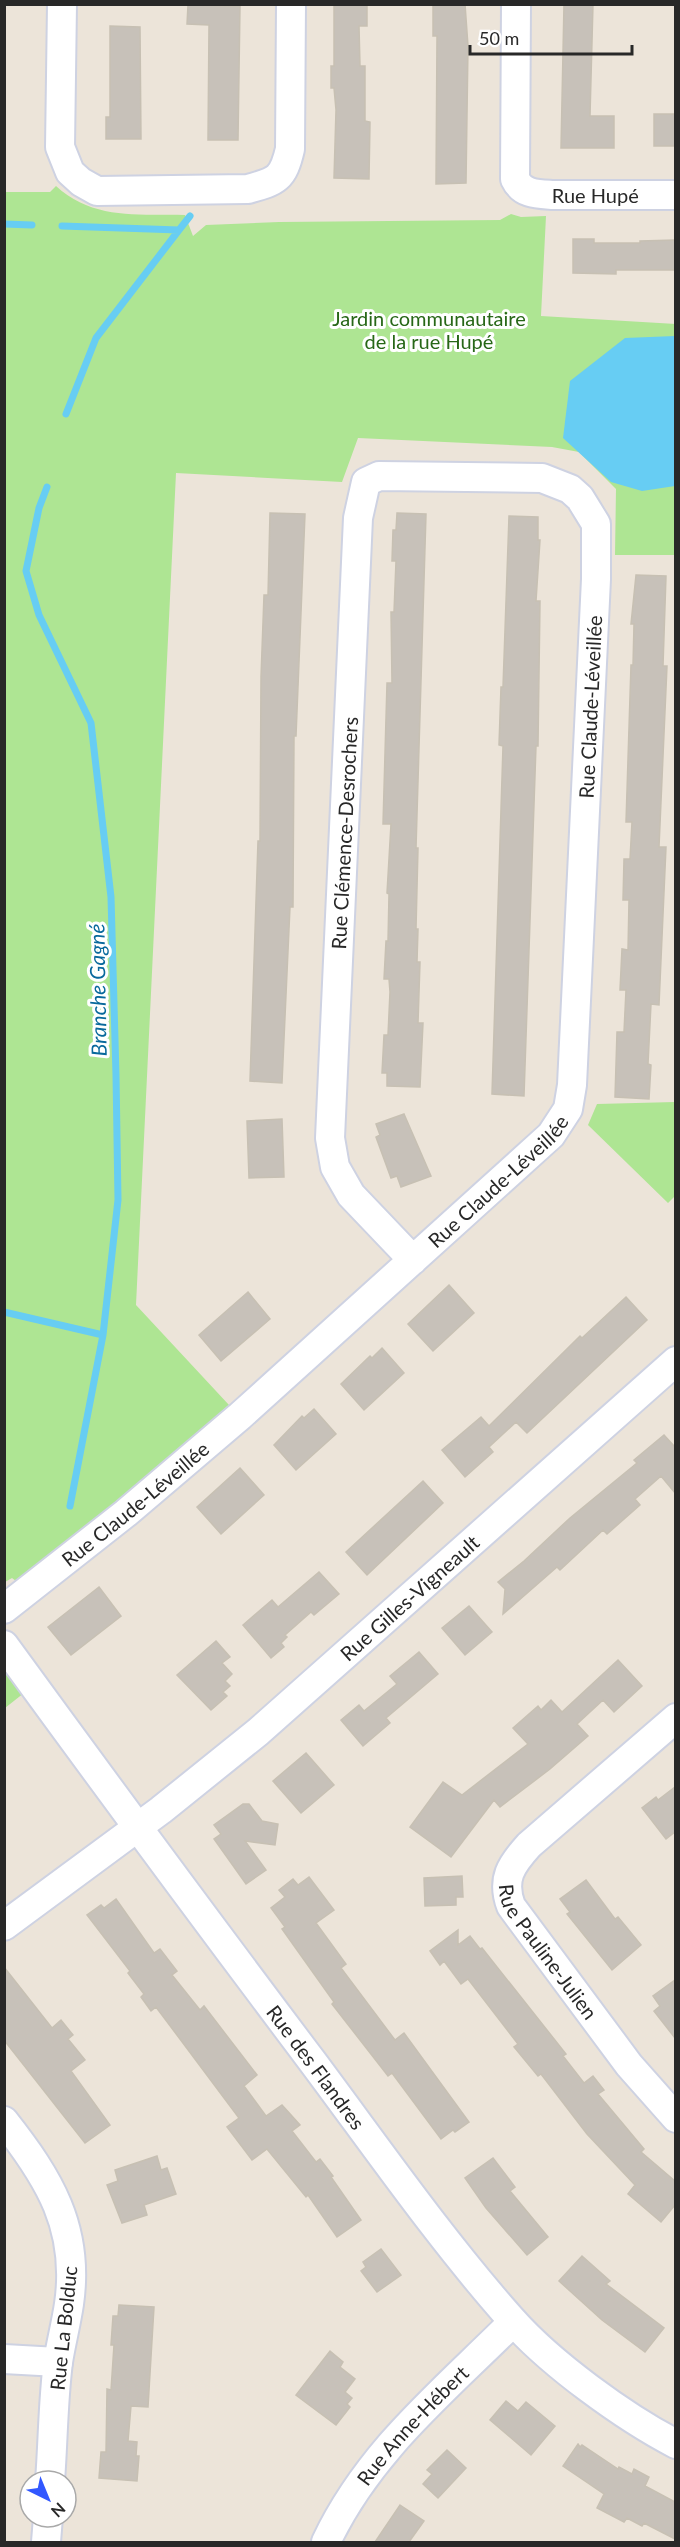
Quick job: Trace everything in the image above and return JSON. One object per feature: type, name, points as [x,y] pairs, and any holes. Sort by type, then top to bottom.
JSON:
[{"type":"street","points":[[62,4],[60,147],[70,172],[81,182],[97,191],[248,189],[271,183],[285,170],[290,149],[291,4]]},
{"type":"street","name":"Rue Hupé","points":[[516,4],[516,179],[518,184],[534,193],[552,195],[675,195]]},
{"type":"street","name":"Rue Clémence-Desrochers","points":[[414,1260],[351,1195],[335,1167],[330,1138],[358,519],[366,483],[380,476],[471,476]]},
{"type":"street","name":"Rue Claude-Léveillée","points":[[4,1609],[126,1513],[240,1416],[550,1135],[568,1109],[572,1085],[596,579],[596,524],[580,498],[570,489],[542,478],[471,476]]},
{"type":"street","name":"Rue Gilles-Vigneault","points":[[4,1926],[137,1828],[258,1732],[675,1361]]},
{"type":"street","name":"Rue des Flandres","points":[[4,1645],[137,1828],[434,2224],[513,2322],[568,2371],[655,2433],[675,2444]]},
{"type":"street","name":"Rue Pauline-Julien","points":[[675,1718],[516,1859],[508,1876],[505,1891],[511,1906],[622,2056],[675,2118]]},
{"type":"street","name":"Rue La Bolduc","points":[[4,2121],[32,2157],[49,2185],[60,2207],[70,2249],[70,2302],[58,2362],[51,2469]]},
{"type":"street","name":"Rue Anne-Hébert","points":[[326,2542],[349,2498],[376,2460],[513,2322]]},
{"type":"street","points":[[4,2359],[58,2362]]},
{"type":"green space","name":"Jardin communautaire de la rue Hupé","points":[[56,186],[85,205],[101,210],[133,214],[185,215],[193,236],[206,225],[500,220],[511,214],[521,217],[546,216],[541,316],[676,324],[675,555],[615,555],[616,489],[579,452],[552,447],[358,438],[342,482],[176,473],[136,1305],[229,1405],[120,1501],[16,1581],[12,1578],[5,1582],[4,192],[50,192]]},
{"type":"green space","points":[[675,1102],[675,1196],[668,1203],[588,1125],[597,1104]]},
{"type":"green space","points":[[4,1666],[24,1693],[5,1708],[4,1708]]},
{"type":"water","points":[[675,336],[675,486],[642,491],[611,482],[563,438],[570,381],[625,338]]},
{"type":"building","points":[[334,4],[367,5],[367,26],[359,26],[360,66],[365,66],[365,121],[370,122],[369,179],[334,178],[336,110],[334,88],[331,88],[331,66],[334,66]]},
{"type":"building","points":[[433,4],[465,4],[468,46],[466,183],[436,184],[437,36],[433,36]]},
{"type":"building","points":[[564,4],[593,4],[590,116],[614,116],[614,148],[561,148]]},
{"type":"building","points":[[188,5],[240,6],[238,140],[208,140],[209,25],[187,24]]},
{"type":"building","points":[[110,26],[140,27],[141,139],[106,139],[106,117],[110,117]]},
{"type":"building","points":[[654,114],[675,114],[675,146],[654,146]]},
{"type":"building","points":[[573,239],[594,239],[594,243],[675,240],[675,270],[616,270],[616,274],[573,273]]},
{"type":"building","points":[[270,513],[305,514],[296,736],[294,736],[293,907],[290,907],[282,1083],[250,1081],[258,841],[260,841],[261,677],[264,595],[268,595]]},
{"type":"building","points":[[397,513],[426,514],[416,848],[418,848],[417,962],[420,962],[418,1023],[423,1023],[420,1087],[387,1086],[387,1073],[382,1073],[384,1035],[388,1035],[390,992],[389,979],[384,979],[386,941],[388,941],[389,894],[387,893],[391,824],[383,824],[387,683],[392,683],[391,612],[394,612],[396,561],[392,561],[393,530],[396,530]]},
{"type":"building","points":[[509,516],[538,517],[538,540],[540,540],[536,601],[540,601],[538,746],[536,746],[524,1096],[492,1094],[503,746],[499,745]]},
{"type":"building","points":[[636,575],[666,576],[663,666],[667,666],[659,847],[666,847],[659,1005],[651,1004],[649,1099],[615,1097],[617,1032],[624,1032],[626,990],[620,990],[622,949],[628,950],[629,900],[623,900],[624,859],[630,859],[632,822],[626,822],[631,665],[633,665],[634,624],[631,624]]},
{"type":"building","points":[[404,1114],[431,1176],[401,1187],[397,1176],[391,1178],[376,1137],[380,1135],[376,1124]]},
{"type":"building","points":[[282,1119],[284,1177],[249,1178],[247,1121]]},
{"type":"building","points":[[449,1285],[474,1313],[433,1351],[408,1324]]},
{"type":"building","points":[[248,1292],[270,1319],[221,1361],[199,1335]]},
{"type":"building","points":[[626,1297],[647,1320],[527,1433],[516,1422],[489,1447],[493,1452],[465,1477],[442,1450],[481,1417],[489,1426],[580,1336],[582,1338]]},
{"type":"building","points":[[382,1348],[404,1373],[364,1410],[341,1384],[370,1356],[372,1358]]},
{"type":"building","points":[[314,1409],[336,1434],[296,1470],[274,1445],[302,1416],[304,1418]]},
{"type":"building","points":[[664,1435],[675,1447],[675,1493],[661,1476],[635,1499],[640,1505],[607,1534],[603,1530],[560,1570],[557,1567],[503,1614],[505,1589],[498,1582],[637,1463],[634,1460]]},
{"type":"building","points":[[240,1468],[264,1495],[221,1534],[197,1507]]},
{"type":"building","points":[[423,1481],[443,1503],[367,1575],[346,1552]]},
{"type":"building","points":[[319,1572],[339,1594],[314,1615],[311,1612],[285,1635],[287,1637],[281,1643],[284,1647],[271,1658],[243,1625],[272,1600],[278,1607]]},
{"type":"building","points":[[99,1587],[121,1616],[71,1655],[48,1627]]},
{"type":"building","points":[[469,1606],[492,1632],[465,1655],[442,1628]]},
{"type":"building","points":[[216,1641],[230,1657],[222,1663],[232,1674],[225,1681],[230,1686],[223,1692],[227,1696],[211,1710],[177,1675]]},
{"type":"building","points":[[419,1652],[438,1674],[386,1718],[390,1723],[363,1746],[341,1720],[359,1705],[364,1711],[397,1684],[390,1676]]},
{"type":"building","points":[[618,1660],[642,1686],[614,1712],[603,1700],[577,1724],[588,1736],[550,1769],[500,1807],[494,1800],[451,1857],[410,1827],[443,1782],[462,1795],[528,1744],[513,1728],[538,1706],[541,1710],[551,1700],[562,1712]]},
{"type":"building","points":[[306,1753],[334,1785],[301,1813],[273,1781]]},
{"type":"building","points":[[675,1787],[675,1832],[666,1839],[642,1808],[656,1797],[658,1800]]},
{"type":"building","points":[[243,1804],[249,1804],[262,1821],[278,1824],[275,1845],[245,1841],[266,1870],[246,1884],[214,1839],[221,1834],[214,1825]]},
{"type":"building","points":[[462,1876],[463,1897],[456,1897],[456,1905],[425,1906],[424,1878]]},
{"type":"building","points":[[309,1877],[334,1910],[316,1923],[346,1964],[341,1968],[395,2040],[404,2033],[469,2122],[455,2132],[453,2130],[441,2139],[392,2073],[388,2076],[332,2004],[334,2002],[282,1929],[285,1927],[271,1908],[285,1897],[279,1890],[293,1879],[298,1885]]},
{"type":"building","points":[[586,1880],[615,1919],[618,1917],[641,1945],[612,1970],[567,1914],[570,1912],[560,1899]]},
{"type":"building","points":[[116,1899],[154,1953],[160,1949],[177,1971],[172,1975],[200,2010],[204,2006],[257,2075],[244,2086],[266,2116],[282,2105],[300,2125],[292,2131],[316,2162],[320,2159],[361,2220],[337,2237],[308,2195],[306,2197],[267,2149],[252,2160],[227,2127],[239,2118],[156,2007],[151,2011],[141,1997],[144,1994],[128,1973],[130,1971],[87,1915],[101,1905],[104,1908]]},
{"type":"building","points":[[458,1930],[458,1945],[470,1936],[480,1949],[482,1948],[566,2054],[563,2056],[584,2083],[593,2076],[604,2090],[598,2094],[644,2149],[641,2152],[675,2181],[675,2205],[661,2222],[628,2194],[635,2185],[587,2134],[541,2074],[538,2076],[514,2047],[518,2044],[468,1979],[461,1984],[444,1961],[440,1965],[430,1951]]},
{"type":"building","points":[[4,1967],[52,2028],[61,2020],[73,2035],[68,2039],[85,2060],[71,2071],[110,2125],[85,2143],[4,2040]]},
{"type":"building","points":[[675,1980],[675,2038],[654,2011],[660,2006],[653,1996]]},
{"type":"building","points":[[157,2156],[161,2170],[167,2168],[176,2194],[144,2205],[147,2215],[122,2223],[107,2185],[118,2181],[115,2170]]},
{"type":"building","points":[[493,2158],[515,2187],[510,2191],[548,2237],[527,2255],[486,2208],[465,2178]]},
{"type":"building","points":[[381,2249],[401,2275],[377,2292],[361,2271],[366,2267],[363,2262]]},
{"type":"building","points":[[582,2256],[610,2281],[606,2284],[664,2328],[645,2352],[602,2320],[559,2281]]},
{"type":"building","points":[[119,2305],[154,2307],[148,2407],[131,2406],[128,2441],[137,2442],[136,2456],[139,2456],[137,2481],[99,2478],[101,2452],[106,2452],[107,2389],[111,2390],[114,2345],[111,2345],[113,2316],[118,2316]]},
{"type":"building","points":[[330,2351],[343,2362],[340,2367],[355,2379],[345,2392],[352,2398],[347,2404],[350,2407],[336,2425],[296,2395]]},
{"type":"building","points":[[506,2401],[518,2411],[526,2402],[555,2426],[531,2455],[490,2420]]},
{"type":"building","points":[[578,2444],[618,2469],[619,2467],[632,2474],[634,2469],[649,2477],[645,2486],[675,2502],[675,2539],[644,2523],[642,2526],[627,2518],[624,2522],[597,2508],[604,2494],[563,2466]]},
{"type":"building","points":[[447,2450],[466,2468],[438,2498],[423,2484],[432,2474],[427,2470]]},
{"type":"building","points":[[400,2505],[424,2521],[409,2542],[375,2542]]},
{"type":"waterway","points":[[62,226],[179,230],[190,216]]},
{"type":"waterway","points":[[4,224],[32,225]]},
{"type":"waterway","name":"Branche Gagné","points":[[66,414],[96,338],[179,230]]},
{"type":"waterway","name":"Branche Gagné","points":[[47,487],[39,508],[26,571],[39,615],[91,723],[111,897],[116,1075],[118,1200],[103,1335],[70,1506]]},
{"type":"waterway","points":[[4,1312],[103,1335]]}]
